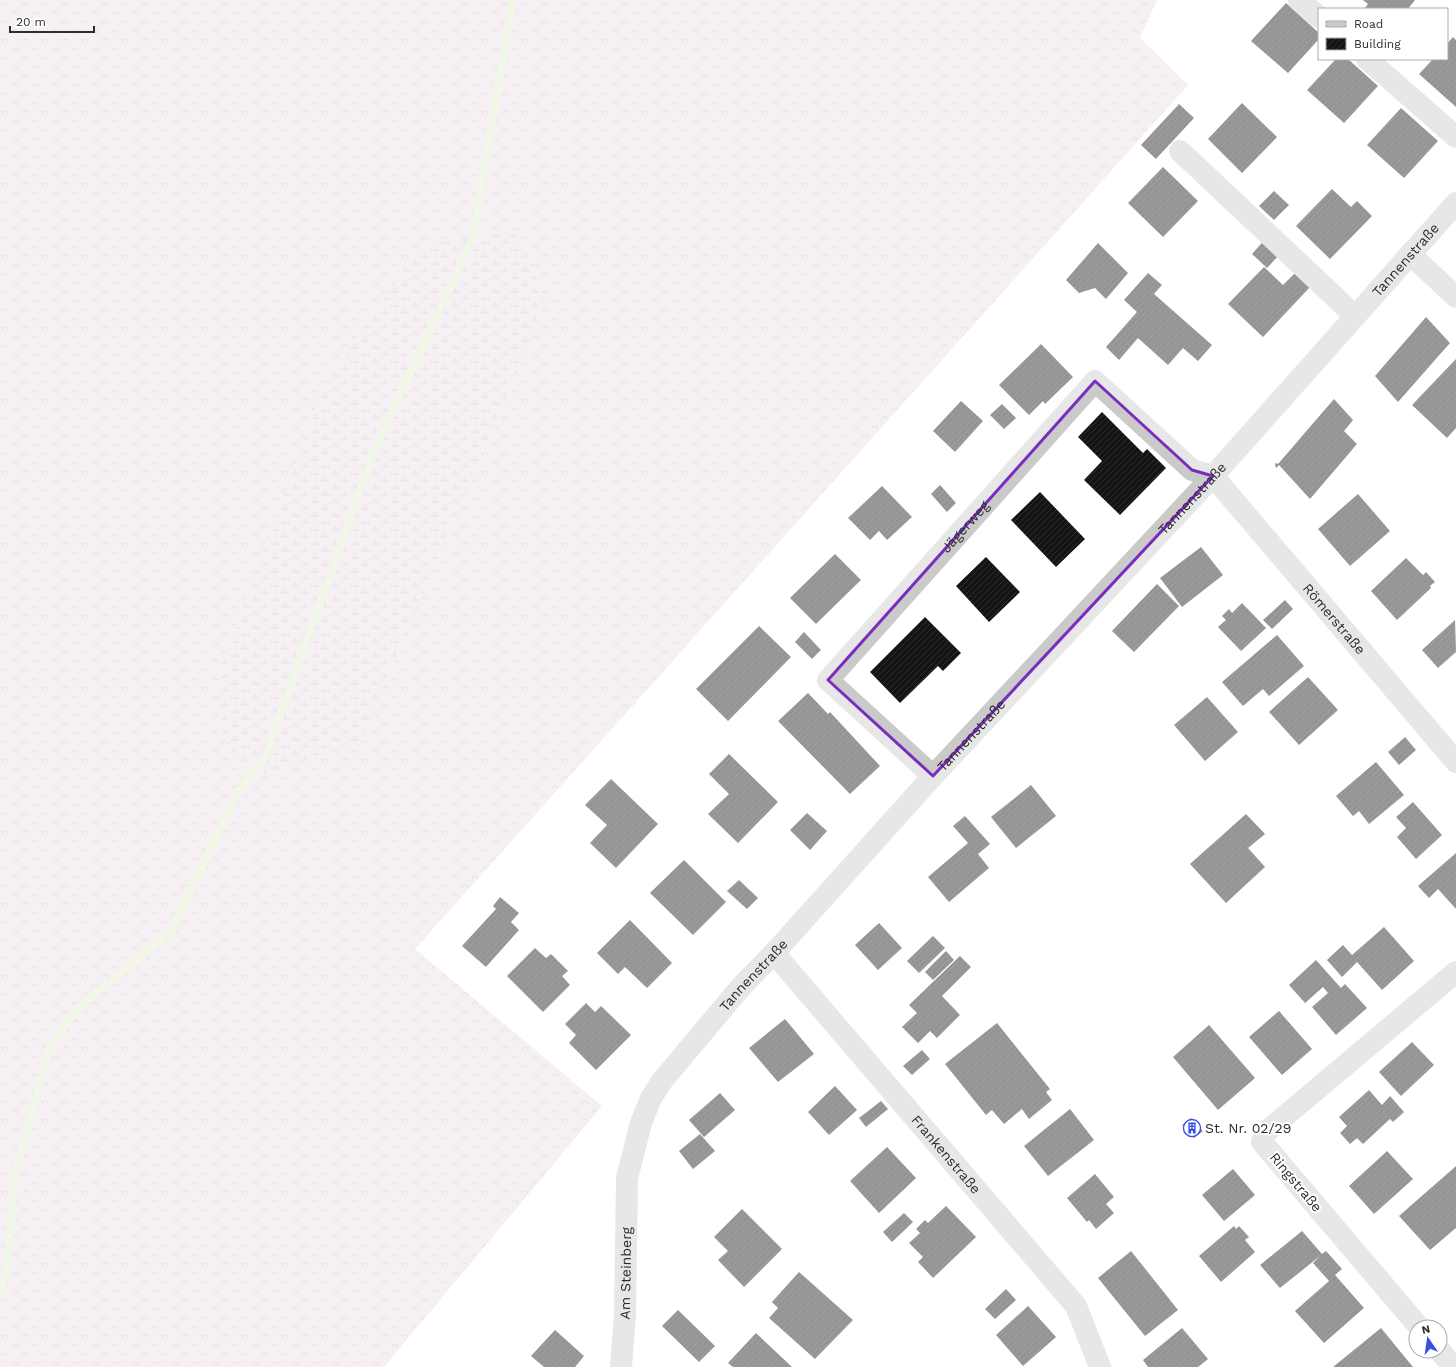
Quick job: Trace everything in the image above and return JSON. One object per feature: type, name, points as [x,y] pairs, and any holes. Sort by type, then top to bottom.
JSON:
[{"type":"street","points":[[1299,0],[1318,16]]},
{"type":"street","points":[[1368,60],[1456,137]]},
{"type":"street","points":[[1180,151],[1355,316]]},
{"type":"street","name":"Tannenstraße","points":[[627,1178],[641,1123],[651,1098],[662,1081],[740,988],[774,953],[933,776],[1213,476],[1456,203]]},
{"type":"street","points":[[1410,254],[1456,297]]},
{"type":"street","name":"Jägerweg","points":[[933,776],[828,680],[1095,382],[1192,470],[1213,476]]},
{"type":"street","name":"Römerstraße","points":[[1213,476],[1456,762]]},
{"type":"street","name":"Frankenstraße","points":[[774,953],[1076,1306],[1100,1367]]},
{"type":"street","name":"Ringstraße","points":[[1412,1319],[1262,1142],[1266,1132],[1456,972]]},
{"type":"street","name":"Am Steinberg","points":[[621,1367],[624,1314],[627,1178]]},
{"type":"street","points":[[1446,1359],[1453,1367]]},
{"type":"highlighted area","points":[[1095,381],[1192,470],[1213,476],[933,776],[828,680]]},
{"type":"green space","points":[[0,0],[1157,0],[1140,38],[1188,85],[415,949],[602,1106],[384,1367],[0,1367]]},
{"type":"green space","points":[[514,231],[546,301],[361,740],[260,776],[248,766],[223,733],[219,672],[322,391],[420,246]]},
{"type":"building","points":[[1363,0],[1415,0],[1409,8],[1365,8],[1368,4]]},
{"type":"building","points":[[1286,3],[1318,32],[1318,40],[1288,73],[1251,41]]},
{"type":"building","points":[[1453,37],[1456,40],[1456,107],[1419,74],[1432,60],[1448,60],[1448,43]]},
{"type":"building","points":[[1335,60],[1349,60],[1378,86],[1344,123],[1307,90]]},
{"type":"building","points":[[1242,103],[1277,137],[1242,173],[1208,139]]},
{"type":"building","points":[[1179,104],[1194,118],[1156,159],[1141,145]]},
{"type":"building","points":[[1401,108],[1438,141],[1404,178],[1367,145]]},
{"type":"building","points":[[1163,167],[1198,201],[1163,237],[1128,203]]},
{"type":"building","points":[[1332,189],[1351,207],[1357,201],[1372,216],[1330,259],[1296,226]]},
{"type":"building","points":[[1274,191],[1289,205],[1274,220],[1259,206]]},
{"type":"building","points":[[1266,238],[1281,253],[1267,268],[1252,254]]},
{"type":"building","points":[[1098,243],[1128,273],[1106,299],[1095,288],[1079,293],[1066,280]]},
{"type":"building","points":[[1264,267],[1283,285],[1296,272],[1311,286],[1263,337],[1228,304]]},
{"type":"building","points":[[1148,273],[1162,285],[1154,294],[1212,345],[1198,361],[1183,348],[1168,365],[1138,338],[1119,360],[1106,347],[1137,312],[1124,300]]},
{"type":"building","points":[[1426,317],[1450,343],[1398,402],[1375,376]]},
{"type":"building","points":[[1041,344],[1073,377],[1045,404],[1043,401],[1029,415],[999,385]]},
{"type":"building","points":[[1456,359],[1456,428],[1447,438],[1412,405]]},
{"type":"building","points":[[1334,399],[1353,420],[1344,431],[1357,444],[1310,499],[1279,465],[1276,468],[1275,464],[1278,464]]},
{"type":"building","points":[[961,401],[983,421],[955,452],[933,431]]},
{"type":"building","points":[[1002,404],[1016,418],[1004,429],[990,415]]},
{"type":"building","points":[[1102,412],[1143,453],[1147,449],[1166,468],[1120,515],[1084,480],[1102,461],[1078,437]]},
{"type":"building","points":[[940,485],[956,503],[947,512],[931,494]]},
{"type":"building","points":[[882,486],[912,517],[887,540],[879,531],[870,540],[848,518]]},
{"type":"building","points":[[1040,492],[1085,539],[1056,567],[1011,520]]},
{"type":"building","points":[[1358,494],[1390,531],[1350,566],[1318,529]]},
{"type":"building","points":[[1201,547],[1223,575],[1182,607],[1160,578]]},
{"type":"building","points":[[835,554],[861,580],[816,624],[790,598]]},
{"type":"building","points":[[986,557],[1020,592],[989,622],[956,586]]},
{"type":"building","points":[[1406,558],[1423,575],[1426,572],[1435,582],[1430,586],[1431,588],[1397,620],[1371,591]]},
{"type":"building","points":[[1157,584],[1179,606],[1134,652],[1112,631]]},
{"type":"building","points":[[1285,600],[1293,609],[1272,629],[1263,620]]},
{"type":"building","points":[[1242,603],[1266,628],[1241,651],[1218,627],[1226,620],[1222,616],[1229,609],[1232,613]]},
{"type":"building","points":[[925,617],[961,653],[943,671],[938,666],[900,703],[870,672]]},
{"type":"building","points":[[1455,620],[1456,652],[1438,668],[1422,650]]},
{"type":"building","points":[[759,626],[791,657],[728,721],[696,689]]},
{"type":"building","points":[[804,632],[821,650],[812,659],[795,642]]},
{"type":"building","points":[[1277,635],[1304,666],[1269,696],[1263,689],[1243,706],[1222,682]]},
{"type":"building","points":[[1308,677],[1338,710],[1299,745],[1269,712]]},
{"type":"building","points":[[808,693],[828,714],[830,712],[880,766],[850,794],[778,721]]},
{"type":"building","points":[[1207,697],[1238,732],[1205,761],[1174,725]]},
{"type":"building","points":[[1405,737],[1416,750],[1399,765],[1388,752]]},
{"type":"building","points":[[729,754],[778,802],[738,843],[708,814],[729,794],[709,774]]},
{"type":"building","points":[[1376,762],[1404,795],[1369,824],[1359,811],[1353,816],[1336,796]]},
{"type":"building","points":[[611,779],[658,824],[616,868],[590,843],[607,825],[585,805]]},
{"type":"building","points":[[1031,785],[1056,816],[1016,848],[991,817]]},
{"type":"building","points":[[1413,802],[1442,835],[1416,859],[1397,837],[1406,828],[1396,817]]},
{"type":"building","points":[[807,813],[827,831],[810,850],[790,830]]},
{"type":"building","points":[[1246,814],[1265,834],[1248,848],[1265,867],[1226,903],[1190,864]]},
{"type":"building","points":[[965,816],[990,844],[978,854],[989,868],[949,902],[928,877],[968,843],[953,826]]},
{"type":"building","points":[[1456,853],[1456,909],[1438,889],[1429,898],[1418,886]]},
{"type":"building","points":[[684,860],[726,902],[693,935],[650,893]]},
{"type":"building","points":[[739,880],[758,898],[747,909],[727,891]]},
{"type":"building","points":[[500,897],[519,913],[511,922],[519,930],[486,967],[462,946],[496,909],[493,906]]},
{"type":"building","points":[[630,920],[672,963],[647,988],[625,967],[618,974],[597,953]]},
{"type":"building","points":[[879,923],[902,948],[878,970],[855,945]]},
{"type":"building","points":[[1384,927],[1414,961],[1382,990],[1357,962],[1342,977],[1327,960],[1343,945],[1352,955]]},
{"type":"building","points":[[933,936],[945,948],[919,973],[907,961]]},
{"type":"building","points":[[535,948],[546,958],[551,954],[568,971],[562,976],[570,985],[543,1012],[507,976]]},
{"type":"building","points":[[946,951],[954,960],[933,980],[925,972]]},
{"type":"building","points":[[960,956],[971,967],[942,996],[960,1015],[937,1038],[930,1031],[918,1043],[902,1027],[917,1013],[909,1005]]},
{"type":"building","points":[[1316,960],[1341,988],[1345,984],[1367,1008],[1336,1035],[1312,1007],[1328,993],[1323,987],[1305,1003],[1289,985]]},
{"type":"building","points":[[586,1003],[595,1012],[601,1006],[631,1035],[596,1070],[569,1043],[576,1035],[565,1024]]},
{"type":"building","points":[[1279,1011],[1312,1049],[1282,1075],[1249,1037]]},
{"type":"building","points":[[785,1019],[814,1054],[778,1082],[749,1048]]},
{"type":"building","points":[[997,1023],[1050,1089],[1046,1092],[1052,1100],[1029,1119],[1022,1109],[1004,1124],[992,1110],[986,1115],[945,1064]]},
{"type":"building","points":[[1209,1025],[1255,1078],[1218,1110],[1173,1057]]},
{"type":"building","points":[[1412,1042],[1434,1065],[1401,1096],[1379,1072]]},
{"type":"building","points":[[922,1050],[930,1059],[912,1075],[903,1066]]},
{"type":"building","points":[[835,1086],[857,1110],[829,1135],[808,1112]]},
{"type":"building","points":[[1369,1090],[1382,1105],[1390,1096],[1404,1112],[1393,1122],[1390,1119],[1363,1144],[1357,1138],[1350,1144],[1340,1133],[1347,1126],[1339,1117]]},
{"type":"building","points":[[720,1093],[735,1110],[704,1137],[689,1120]]},
{"type":"building","points":[[881,1101],[888,1109],[866,1127],[859,1118]]},
{"type":"building","points":[[1070,1109],[1094,1140],[1048,1176],[1024,1146]]},
{"type":"building","name":"St. Nr. 02/29","points":[[1191,1118],[1203,1131],[1194,1138],[1182,1125]]},
{"type":"building","points":[[700,1134],[715,1151],[693,1169],[679,1151]]},
{"type":"building","points":[[887,1147],[916,1178],[879,1213],[850,1181]]},
{"type":"building","points":[[1387,1151],[1413,1179],[1374,1214],[1349,1186]]},
{"type":"building","points":[[1456,1166],[1456,1228],[1430,1250],[1399,1216]]},
{"type":"building","points":[[1233,1169],[1255,1195],[1224,1221],[1202,1195]]},
{"type":"building","points":[[1095,1174],[1114,1197],[1106,1204],[1114,1213],[1096,1229],[1089,1220],[1087,1222],[1067,1198]]},
{"type":"building","points":[[946,1206],[976,1237],[933,1278],[918,1262],[923,1257],[909,1243],[920,1233],[916,1229],[925,1220],[928,1223]]},
{"type":"building","points":[[742,1209],[782,1249],[744,1287],[718,1260],[728,1251],[714,1237]]},
{"type":"building","points":[[904,1213],[913,1222],[892,1242],[883,1232]]},
{"type":"building","points":[[1234,1226],[1236,1229],[1239,1226],[1249,1237],[1245,1240],[1255,1252],[1221,1282],[1199,1256]]},
{"type":"building","points":[[1302,1231],[1322,1254],[1326,1251],[1342,1269],[1335,1275],[1364,1308],[1324,1343],[1295,1311],[1329,1281],[1313,1263],[1320,1256],[1280,1288],[1260,1265]]},
{"type":"building","points":[[1131,1251],[1178,1310],[1145,1336],[1098,1278]]},
{"type":"building","points":[[799,1272],[853,1320],[815,1359],[769,1318],[778,1308],[772,1302]]},
{"type":"building","points":[[1006,1289],[1016,1300],[995,1319],[985,1309]]},
{"type":"building","points":[[1028,1306],[1056,1337],[1023,1366],[996,1335]]},
{"type":"building","points":[[678,1310],[715,1346],[699,1362],[662,1326]]},
{"type":"building","points":[[1182,1328],[1208,1359],[1198,1367],[1148,1367],[1143,1360]]},
{"type":"building","points":[[1381,1328],[1413,1367],[1333,1367]]},
{"type":"building","points":[[555,1330],[584,1356],[575,1367],[544,1367],[531,1356]]},
{"type":"building","points":[[756,1333],[792,1367],[733,1367],[728,1363]]},
{"type":"waterway","points":[[0,1293],[7,1267],[15,1173],[50,1046],[77,1009],[170,933],[237,793],[266,755],[374,451],[472,240],[513,0]]},
{"type":"place","name":"St. Nr. 02/29","points":[[1192,1128]]}]
